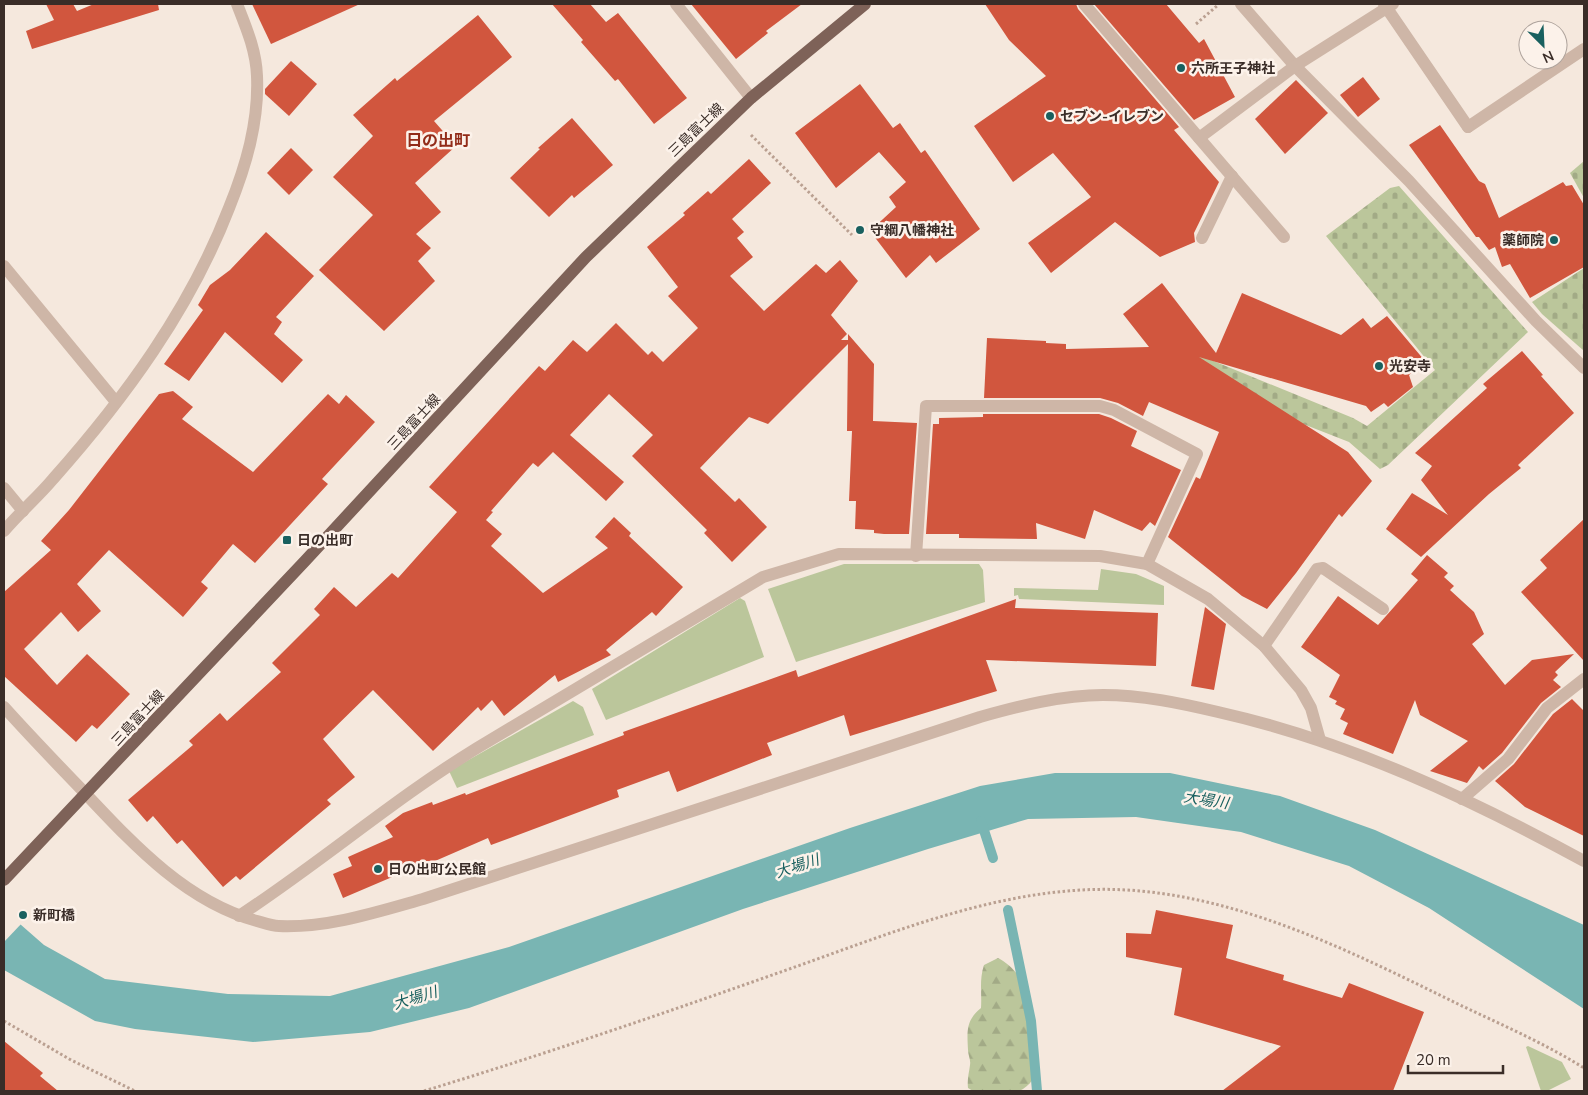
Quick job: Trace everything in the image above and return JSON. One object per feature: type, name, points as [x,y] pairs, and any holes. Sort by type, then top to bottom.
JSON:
[{"type":"main road","name":"三島富士線","points":[[4,880],[72,810],[586,257],[751,98],[865,4]]},
{"type":"street","points":[[4,531],[54,479],[158,347],[191,293],[219,235],[243,174],[254,128],[257,75],[252,45],[237,4]]},
{"type":"street","points":[[676,4],[751,98]]},
{"type":"street","points":[[1084,4],[1284,237]]},
{"type":"street","points":[[1241,4],[1295,66],[1409,181],[1536,321],[1584,368]]},
{"type":"street","points":[[1199,138],[1295,66],[1388,5],[1468,127],[1584,49]]},
{"type":"street","points":[[1202,238],[1232,176]]},
{"type":"street","points":[[4,266],[116,402]]},
{"type":"street","points":[[916,556],[926,406],[1100,406],[1114,410],[1197,454],[1147,564]]},
{"type":"street","points":[[4,488],[23,511]]},
{"type":"street","points":[[239,916],[273,894],[437,773],[763,577],[839,554],[1100,556],[1147,564],[1208,599],[1264,646],[1301,690],[1311,708],[1320,740]]},
{"type":"street","points":[[1264,646],[1317,569],[1322,568],[1383,609]]},
{"type":"street","points":[[1462,799],[1508,759],[1547,708],[1584,679]]},
{"type":"street","points":[[4,707],[125,836],[182,884],[212,904],[239,916],[278,926],[319,924],[366,916],[423,899],[888,745],[1016,707],[1102,695],[1150,698],[1260,721],[1320,740],[1504,816],[1584,861]]},
{"type":"path","points":[[1196,24],[1220,4]]},
{"type":"path","points":[[750,135],[852,235]]},
{"type":"path","points":[[424,1091],[586,1040],[950,914],[1023,895],[1067,891],[1128,890],[1178,897],[1231,909],[1285,926],[1430,990],[1563,1055],[1584,1068]]},
{"type":"path","points":[[4,1021],[71,1060],[135,1091]]},
{"type":"green space","points":[[1584,161],[1584,198],[1570,173]]},
{"type":"green space","points":[[1399,186],[1528,332],[1388,465],[1380,469],[1349,442],[1184,377],[1194,353],[1353,418],[1367,426],[1435,370],[1326,236],[1390,188]]},
{"type":"green space","points":[[1584,268],[1584,351],[1542,314],[1532,302]]},
{"type":"green space","points":[[844,564],[979,564],[983,570],[985,602],[796,662],[768,589]]},
{"type":"green space","points":[[1101,569],[1136,574],[1164,586],[1164,605],[1019,599],[1018,595],[1014,596],[1014,588],[1098,590]]},
{"type":"green space","points":[[740,598],[745,601],[764,657],[606,720],[592,689]]},
{"type":"green space","points":[[573,701],[583,707],[594,735],[457,788],[449,771]]},
{"type":"green space","points":[[998,958],[1015,971],[1026,990],[1029,1004],[1028,1019],[1037,1057],[1037,1066],[1031,1082],[1019,1091],[973,1091],[968,1088],[970,1063],[968,1052],[969,1026],[972,1017],[981,1008],[981,981],[984,965]]},
{"type":"green space","points":[[1528,1046],[1562,1062],[1571,1079],[1547,1091],[1541,1091],[1526,1047]]},
{"type":"water","name":"大場川","points":[[1055,773],[1170,773],[1280,796],[1375,830],[1584,925],[1584,1009],[1429,908],[1349,866],[1241,832],[1136,817],[1028,819],[928,849],[743,909],[469,1008],[370,1032],[253,1042],[135,1029],[95,1021],[4,970],[4,910],[44,945],[105,979],[228,994],[330,996],[509,947],[850,828],[980,786]]},
{"type":"pier","points":[[4,908],[22,923],[4,942]]},
{"type":"building","points":[[46,4],[73,4],[77,11],[94,4],[158,4],[159,10],[32,49],[26,31],[54,20]]},
{"type":"building","points":[[252,4],[360,4],[271,44]]},
{"type":"building","points":[[552,4],[590,4],[606,22],[618,13],[687,98],[654,124],[618,79],[615,81],[581,42],[583,40]]},
{"type":"building","points":[[691,4],[802,4],[766,31],[768,33],[736,59]]},
{"type":"building","points":[[985,4],[1076,4],[1078,9],[1179,127],[1174,130],[1219,182],[1194,233],[1195,242],[1160,257],[1115,222],[1051,273],[1028,243],[1091,197],[1053,153],[1013,182],[974,126],[1046,76],[1009,40]]},
{"type":"building","points":[[1094,4],[1166,4],[1199,43],[1204,39],[1235,97],[1194,120]]},
{"type":"building","points":[[478,15],[512,57],[434,121],[456,146],[415,183],[441,212],[416,234],[431,248],[418,261],[435,281],[384,331],[319,270],[373,215],[333,177],[373,136],[353,115],[395,78],[397,81]]},
{"type":"building","points":[[291,61],[317,84],[289,116],[265,94],[265,89]]},
{"type":"building","points":[[1363,77],[1380,99],[1358,117],[1340,95]]},
{"type":"building","points":[[1296,80],[1328,113],[1285,154],[1255,119]]},
{"type":"building","points":[[860,84],[893,128],[900,123],[921,153],[925,150],[980,229],[936,263],[930,255],[906,278],[870,231],[896,207],[889,197],[906,182],[879,152],[836,188],[795,133]]},
{"type":"building","points":[[572,118],[613,165],[574,198],[572,195],[549,217],[510,178],[540,149],[538,148]]},
{"type":"building","points":[[1440,125],[1479,181],[1485,184],[1499,218],[1563,182],[1566,186],[1572,185],[1584,205],[1584,267],[1530,298],[1510,264],[1502,267],[1495,247],[1489,250],[1479,237],[1476,237],[1409,145]]},
{"type":"building","points":[[291,148],[313,170],[289,195],[267,173]]},
{"type":"building","points":[[749,159],[771,183],[732,219],[744,232],[737,238],[753,257],[730,276],[764,311],[816,264],[826,273],[840,260],[858,281],[831,315],[847,334],[841,340],[848,340],[848,334],[874,364],[873,421],[917,423],[909,534],[884,534],[874,533],[874,530],[855,529],[856,501],[849,501],[852,431],[847,431],[848,344],[768,424],[749,417],[700,468],[735,502],[739,498],[767,527],[732,562],[704,533],[707,530],[632,456],[653,435],[609,394],[570,435],[624,482],[606,501],[553,452],[538,467],[533,463],[491,511],[493,512],[486,520],[502,534],[491,546],[543,593],[608,548],[595,537],[614,517],[631,533],[629,536],[683,587],[656,616],[652,612],[606,650],[611,655],[558,682],[555,675],[504,716],[492,700],[481,711],[478,707],[433,751],[373,690],[323,739],[355,777],[327,800],[331,804],[240,880],[236,876],[223,887],[182,840],[177,844],[153,816],[147,822],[128,800],[193,745],[189,741],[220,713],[227,721],[281,672],[272,663],[320,615],[314,609],[334,587],[356,607],[392,573],[398,578],[457,512],[429,487],[539,366],[545,371],[573,340],[587,352],[616,323],[648,355],[652,351],[663,362],[698,328],[668,296],[678,287],[647,247],[685,215],[683,213],[708,191],[711,194]]},
{"type":"building","points":[[266,232],[314,276],[276,317],[282,322],[274,334],[303,360],[282,383],[225,332],[189,381],[164,364],[203,310],[198,305],[210,285],[230,270]]},
{"type":"building","points":[[1162,283],[1216,353],[1242,293],[1341,335],[1363,318],[1371,328],[1387,316],[1425,361],[1409,375],[1413,387],[1388,407],[1384,403],[1371,412],[1366,406],[1199,357],[1348,452],[1372,481],[1342,517],[1339,514],[1267,609],[1242,596],[1168,537],[1196,477],[1200,479],[1219,432],[1149,402],[1143,416],[1118,403],[1100,398],[984,398],[987,338],[1046,341],[1046,343],[1066,344],[1066,349],[1149,347],[1123,314]]},
{"type":"building","points":[[1522,351],[1543,375],[1541,376],[1574,413],[1518,465],[1521,468],[1489,494],[1421,557],[1386,529],[1412,493],[1448,515],[1421,480],[1432,466],[1415,453],[1487,388],[1483,384]]},
{"type":"building","points":[[173,391],[193,407],[182,419],[253,472],[328,394],[339,404],[346,395],[375,422],[322,479],[328,484],[255,563],[233,544],[201,582],[208,588],[183,617],[109,550],[77,584],[101,611],[78,632],[61,612],[24,649],[57,685],[87,654],[130,694],[97,729],[92,725],[76,742],[4,676],[4,592],[51,550],[41,541],[69,510],[159,394]]},
{"type":"building","points":[[983,414],[1099,414],[1137,431],[1131,446],[1181,470],[1155,526],[1150,522],[1142,531],[1094,510],[1085,539],[1036,523],[1037,539],[959,538],[959,534],[926,534],[933,424],[939,424],[939,418],[983,417]]},
{"type":"building","points":[[1584,519],[1584,661],[1521,592],[1547,568],[1540,560]]},
{"type":"building","points":[[1427,555],[1448,573],[1444,577],[1454,586],[1450,590],[1474,612],[1484,634],[1472,644],[1505,685],[1532,660],[1574,654],[1555,672],[1558,675],[1553,680],[1561,687],[1541,703],[1502,753],[1483,770],[1479,766],[1467,783],[1430,771],[1468,741],[1420,715],[1415,700],[1393,754],[1343,734],[1348,723],[1340,719],[1345,709],[1335,704],[1337,701],[1329,697],[1340,675],[1301,647],[1338,596],[1378,625],[1418,580],[1411,574]]},
{"type":"building","points":[[1016,599],[1015,608],[1158,613],[1156,666],[986,660],[997,691],[850,736],[844,715],[767,743],[772,755],[677,792],[669,771],[617,790],[619,797],[491,845],[488,838],[343,898],[333,874],[352,866],[348,857],[393,837],[385,826],[403,813],[432,802],[433,805],[465,793],[466,795],[624,735],[623,732],[796,670],[798,677]]},
{"type":"building","points":[[1205,607],[1226,624],[1214,690],[1191,686]]},
{"type":"building","points":[[1572,699],[1584,711],[1584,836],[1525,807],[1495,781],[1514,764],[1553,714]]},
{"type":"building","points":[[1156,910],[1233,925],[1226,958],[1284,975],[1283,980],[1342,998],[1349,983],[1424,1012],[1393,1091],[1222,1091],[1281,1046],[1174,1015],[1182,968],[1126,957],[1126,933],[1151,934]]},
{"type":"building","points":[[4,1041],[43,1073],[40,1076],[58,1091],[4,1091]]},
{"type":"waterway","points":[[981,821],[993,858]]},
{"type":"waterway","points":[[1008,910],[1031,1021],[1037,1091]]},
{"type":"place","name":"六所王子神社","points":[[1181,68]]},
{"type":"place","name":"セブン-イレブン","points":[[1050,116]]},
{"type":"place","name":"守綱八幡神社","points":[[860,230]]},
{"type":"place","name":"薬師院","points":[[1554,240]]},
{"type":"place","name":"光安寺","points":[[1379,366]]},
{"type":"place","name":"日の出町","points":[[287,540]]},
{"type":"place","name":"日の出町公民館","points":[[378,869]]},
{"type":"place","name":"新町橋","points":[[23,915]]},
{"type":"district","name":"日の出町","points":[[438,141]]}]
